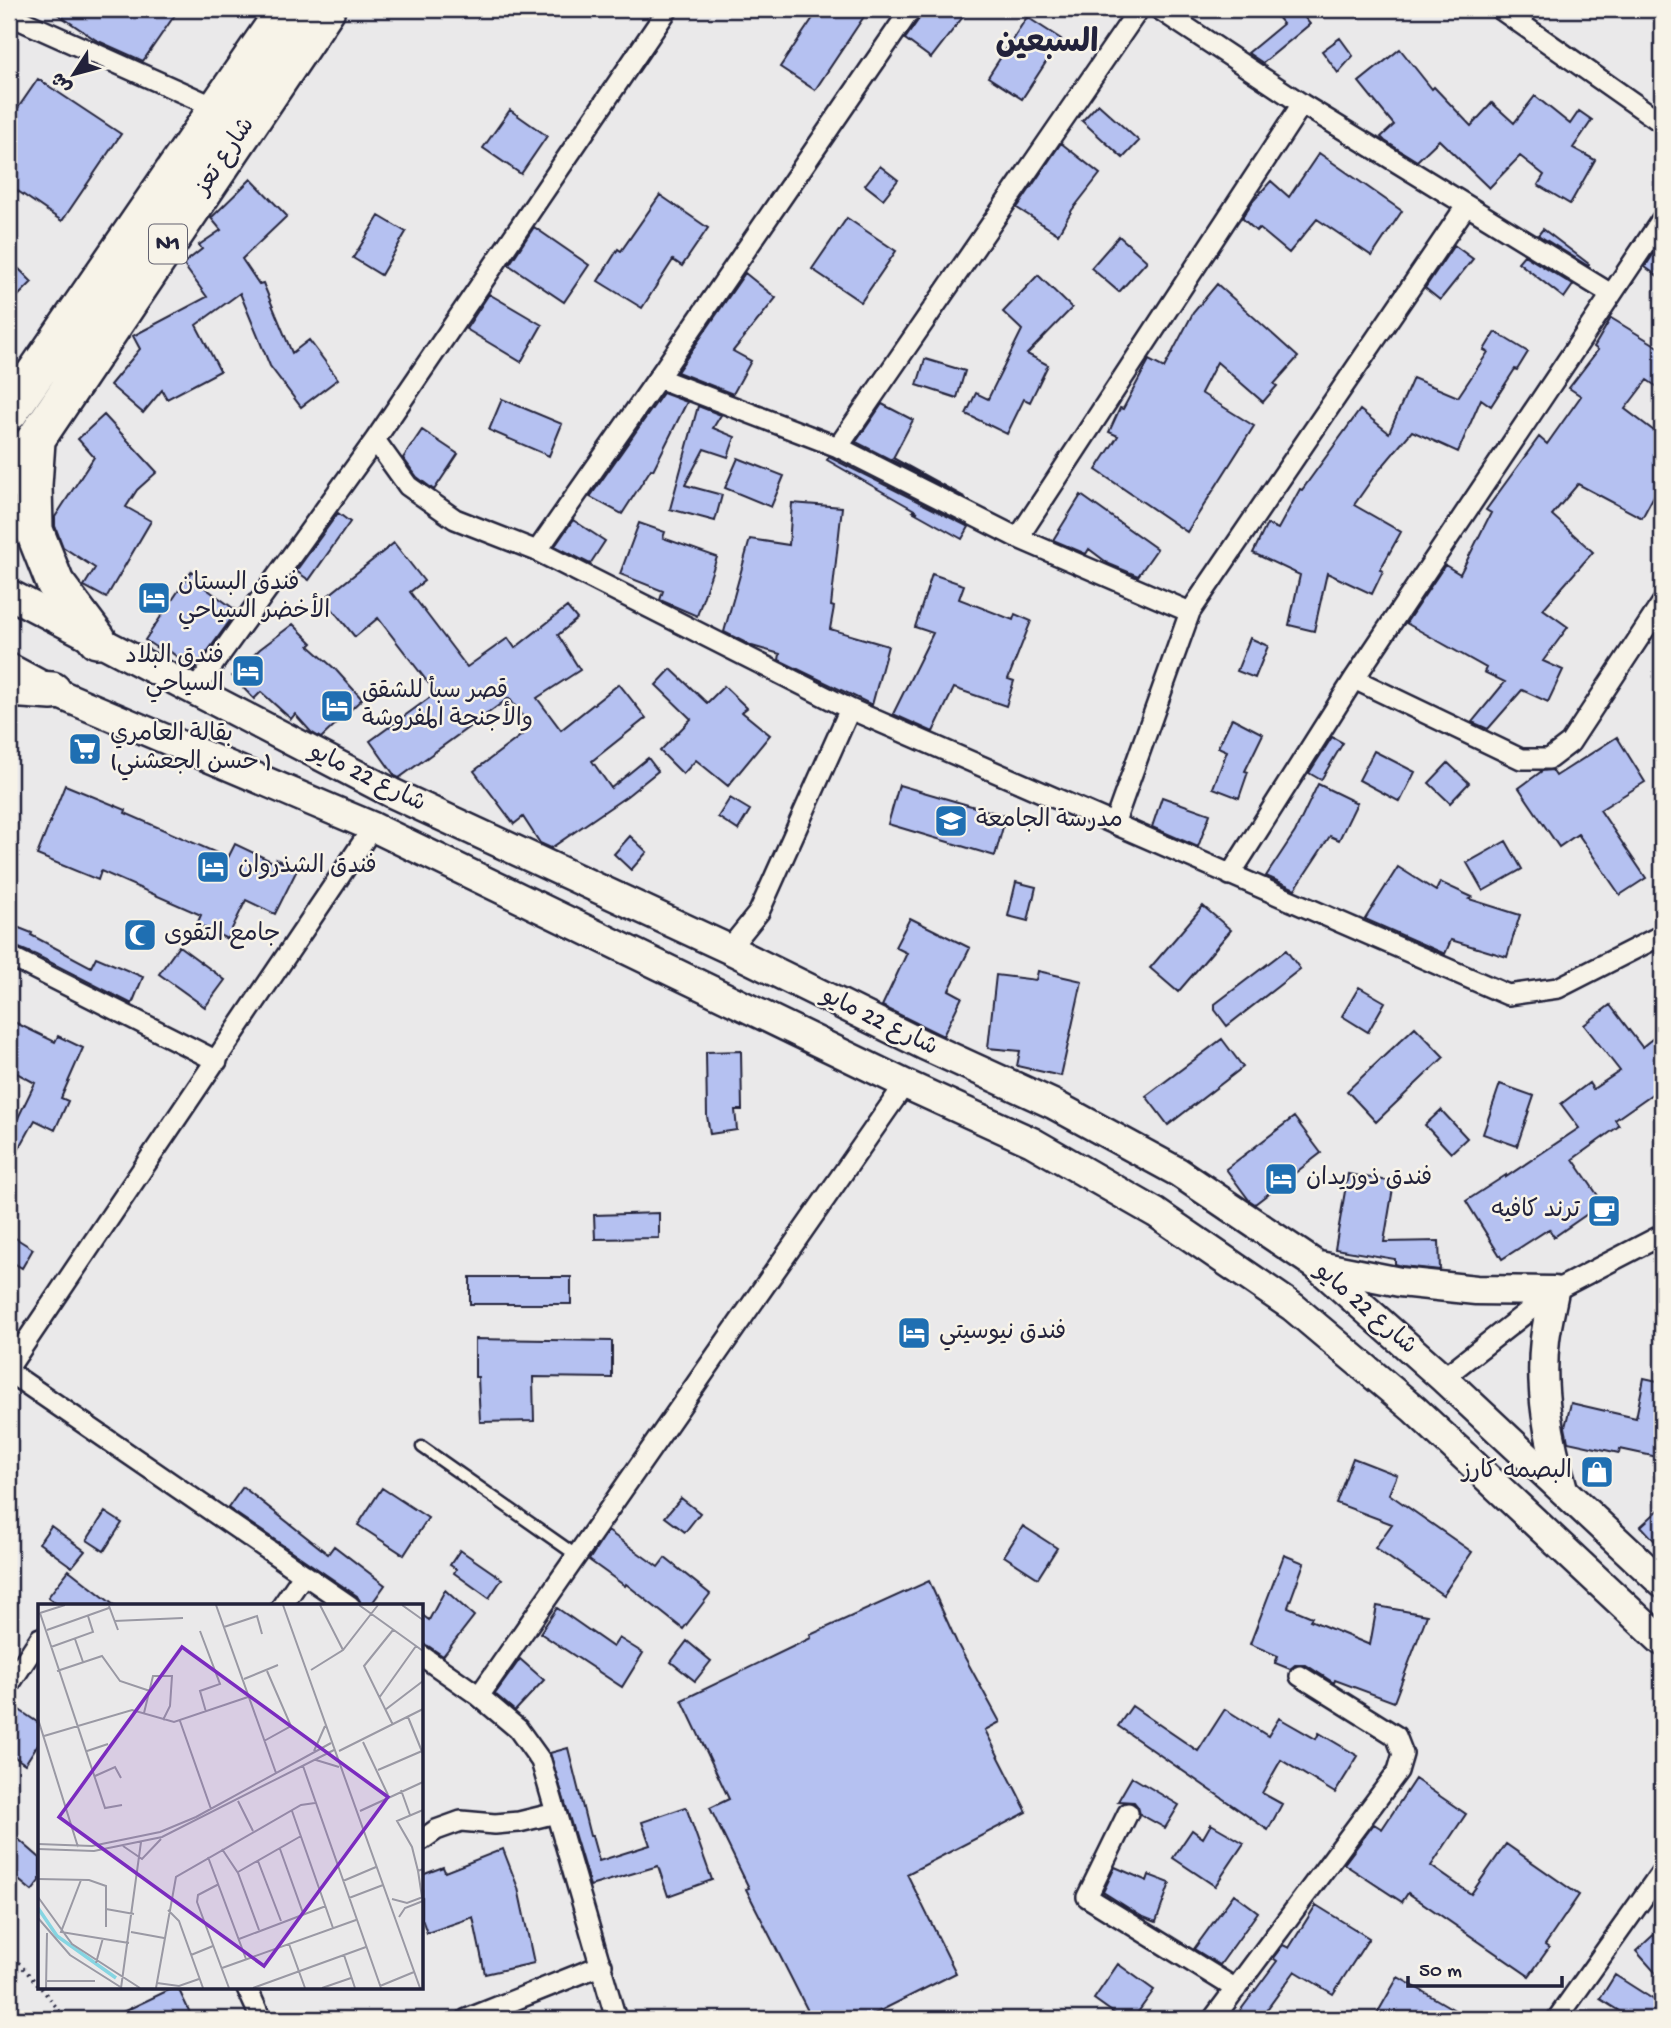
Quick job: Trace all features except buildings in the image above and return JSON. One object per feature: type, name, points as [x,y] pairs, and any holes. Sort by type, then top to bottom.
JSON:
[{"type":"highway","name":"شارع تعز","points":[[9,412],[286,9]]},
{"type":"highway","name":"شارع تعز","points":[[9,479],[326,9]]},
{"type":"highway","points":[[36,440],[34,530],[55,583],[97,639]]},
{"type":"highway","points":[[9,688],[52,691]]},
{"type":"main road","name":"شارع 22 مايو","points":[[9,594],[391,793],[729,949],[924,1045],[1053,1104],[1178,1172],[1316,1265],[1443,1378],[1662,1583]]},
{"type":"main road","name":"شارع 22 مايو","points":[[9,668],[52,691],[373,827],[905,1084],[1032,1142],[1156,1213],[1293,1307],[1413,1409],[1662,1641]]},
{"type":"main road","points":[[373,827],[391,793]]},
{"type":"main road","points":[[710,990],[729,949]]},
{"type":"main road","points":[[1316,1265],[1399,1283],[1476,1290],[1554,1291],[1545,1341],[1544,1391],[1550,1440],[1563,1489]]},
{"type":"main road","points":[[1413,1409],[1443,1378]]},
{"type":"street","points":[[194,691],[375,440],[668,9]]},
{"type":"street","points":[[537,551],[911,9]]},
{"type":"street","points":[[838,447],[1139,9]]},
{"type":"street","points":[[1158,9],[1302,104],[1611,294]]},
{"type":"street","points":[[1500,9],[1662,123]]},
{"type":"street","points":[[9,15],[219,108]]},
{"type":"street","points":[[1018,538],[1302,104]]},
{"type":"street","points":[[1114,824],[1190,612],[1466,206]]},
{"type":"street","points":[[1230,875],[1354,679],[1662,219]]},
{"type":"street","points":[[658,378],[838,447],[1018,538],[1190,612]]},
{"type":"street","points":[[375,440],[408,486],[456,519],[537,551],[850,709],[1508,995],[1558,988],[1662,935]]},
{"type":"street","points":[[1354,679],[1521,759],[1549,759],[1570,743],[1662,603]]},
{"type":"street","points":[[729,949],[759,912],[850,709]]},
{"type":"street","points":[[347,1604],[9,1369],[373,827]]},
{"type":"street","points":[[9,956],[216,1060]]},
{"type":"street","points":[[478,1696],[905,1084]]},
{"type":"street","points":[[1443,1378],[1554,1291],[1662,1235]]},
{"type":"street","points":[[283,1604],[304,1574]]},
{"type":"street","points":[[9,1685],[38,1641]]},
{"type":"street","points":[[424,1657],[518,1729],[541,1761],[616,2019]]},
{"type":"street","points":[[1213,2019],[1398,1771],[1404,1754],[1396,1735],[1300,1676]]},
{"type":"street","points":[[424,1839],[436,1830],[461,1821],[495,1824],[519,1822],[556,1813]]},
{"type":"street","points":[[1128,1813],[1087,1897],[1236,1989]]},
{"type":"street","points":[[1557,2019],[1662,1871]]},
{"type":"street","points":[[467,2019],[602,1965]]},
{"type":"street","points":[[248,1990],[261,2019]]},
{"type":"lane","points":[[422,1447],[576,1555]]},
{"type":"path","points":[[9,1952],[38,1984]]},
{"type":"path","points":[[43,1990],[66,2019]]},
{"type":"place","name":"فندق البستان الأخضر السياحي","points":[[154,598]]},
{"type":"place","name":"فندق البلاد السياحي","points":[[248,671]]},
{"type":"place","name":"قصر سبأ للشقق والأجنحة المفروشة","points":[[337,706]]},
{"type":"place","name":"بقالة العامري (حسن الجعشني )","points":[[85,749]]},
{"type":"place","name":"مدرسة الجامعة","points":[[951,821]]},
{"type":"place","name":"فندق الشذروان","points":[[213,867]]},
{"type":"place","name":"جامع التقوى","points":[[140,935]]},
{"type":"place","name":"فندق ذوريدان","points":[[1281,1179]]},
{"type":"place","name":"ترند كافيه","points":[[1604,1211]]},
{"type":"place","name":"فندق نيوسيتي","points":[[914,1333]]},
{"type":"place","name":"البصمه كارز","points":[[1597,1472]]},
{"type":"district","name":"السبعين","points":[[1047,45]]}]
